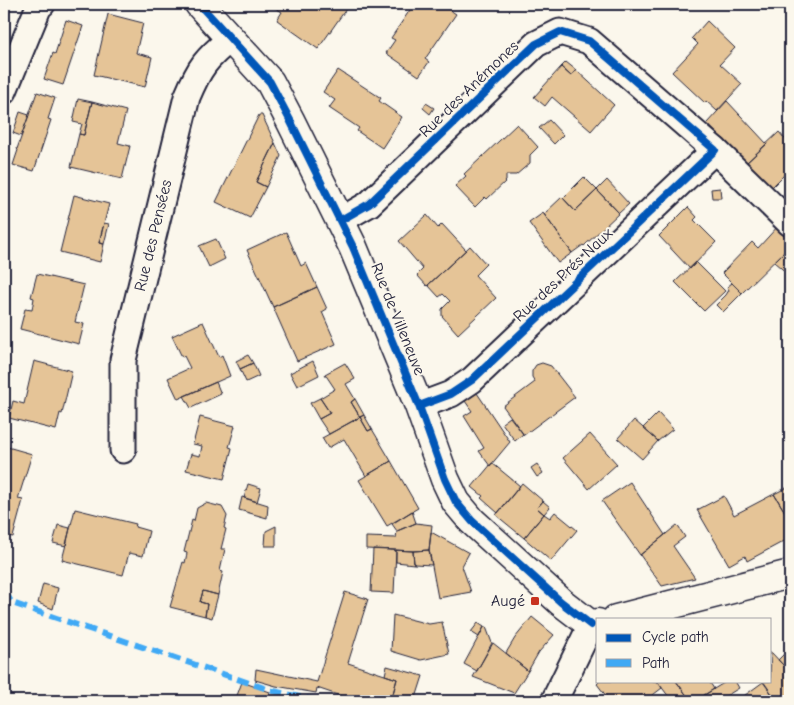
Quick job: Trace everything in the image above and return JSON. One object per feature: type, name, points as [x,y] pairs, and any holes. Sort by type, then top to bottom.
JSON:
[{"type":"street","points":[[4,91],[39,6],[42,4]]},
{"type":"street","name":"Rue de Villeneuve","points":[[199,4],[270,82],[341,220],[419,406],[445,479],[456,502],[472,521],[561,602],[596,619]]},
{"type":"street","name":"Rue des Anémones","points":[[341,220],[369,204],[536,44],[560,32],[589,41],[716,150]]},
{"type":"street","name":"Rue des Pensées","points":[[123,450],[123,360],[187,97],[199,69],[206,59],[231,38]]},
{"type":"street","points":[[716,150],[790,222]]},
{"type":"street","name":"Rue des Prés Naux","points":[[419,406],[450,394],[472,380],[716,150]]},
{"type":"street","points":[[618,618],[790,574]]},
{"type":"street","points":[[554,701],[596,632]]},
{"type":"building","points":[[273,4],[339,4],[346,9],[318,49],[277,20],[282,12],[272,6]]},
{"type":"building","points":[[414,4],[441,4],[456,14],[425,59],[429,62],[419,76],[386,53],[395,40],[391,38]]},
{"type":"building","points":[[108,14],[143,23],[136,53],[152,57],[145,87],[94,75]]},
{"type":"building","points":[[66,20],[83,26],[63,85],[44,79],[53,53],[55,54]]},
{"type":"building","points":[[707,21],[735,48],[720,64],[742,84],[717,111],[706,101],[705,103],[672,72],[698,44],[692,38]]},
{"type":"building","points":[[566,62],[576,70],[571,76],[561,67]]},
{"type":"building","points":[[561,67],[571,76],[576,70],[614,105],[591,131],[552,97],[545,106],[534,97]]},
{"type":"building","points":[[338,70],[381,98],[379,101],[402,117],[382,148],[357,131],[359,128],[329,108],[335,100],[323,92]]},
{"type":"building","points":[[37,92],[55,98],[48,119],[51,120],[34,171],[13,165]]},
{"type":"building","points":[[78,99],[92,102],[84,135],[79,134],[82,124],[73,122]]},
{"type":"building","points":[[727,101],[767,144],[745,164],[707,123]]},
{"type":"building","points":[[92,102],[126,111],[118,143],[130,146],[122,179],[71,167],[79,134],[84,135]]},
{"type":"building","points":[[426,103],[434,108],[430,114],[423,108]]},
{"type":"building","points":[[20,112],[29,115],[21,136],[13,133]]},
{"type":"building","points":[[259,115],[262,115],[275,143],[256,182],[266,187],[250,218],[216,202]]},
{"type":"building","points":[[549,120],[563,135],[554,144],[539,128]]},
{"type":"building","points":[[517,124],[538,147],[530,155],[530,163],[516,175],[506,175],[506,181],[487,199],[485,197],[475,207],[455,186],[466,176],[464,174]]},
{"type":"building","points":[[779,132],[790,145],[790,169],[769,190],[745,164]]},
{"type":"building","points":[[275,143],[281,156],[266,187],[256,182]]},
{"type":"building","points":[[584,177],[597,190],[575,211],[563,198]]},
{"type":"building","points":[[607,180],[629,204],[619,213],[597,190]]},
{"type":"building","points":[[720,188],[721,198],[712,198],[711,189]]},
{"type":"building","points":[[597,190],[619,213],[584,246],[572,253],[544,214],[562,197],[575,211]]},
{"type":"building","points":[[74,195],[109,204],[99,243],[104,244],[100,262],[60,252]]},
{"type":"building","points":[[688,207],[697,217],[694,220],[716,242],[690,269],[659,236]]},
{"type":"building","points":[[543,213],[572,253],[558,263],[529,223]]},
{"type":"building","points":[[427,215],[438,228],[442,224],[466,250],[427,286],[417,275],[423,269],[399,241]]},
{"type":"building","points":[[104,223],[109,224],[104,244],[99,243]]},
{"type":"building","points":[[779,225],[790,235],[790,246],[742,293],[722,273],[752,242],[758,248]]},
{"type":"building","points":[[286,232],[301,266],[306,263],[317,287],[273,307],[247,250]]},
{"type":"building","points":[[216,239],[225,259],[209,267],[199,246]]},
{"type":"building","points":[[470,246],[486,264],[475,275],[496,298],[458,334],[442,316],[442,309],[450,301],[443,294],[439,297],[428,285]]},
{"type":"building","points":[[790,246],[790,281],[786,277],[788,274],[774,262]]},
{"type":"building","points":[[696,262],[725,291],[704,311],[675,282]]},
{"type":"building","points":[[37,274],[84,285],[75,322],[84,324],[79,344],[20,329],[25,309],[32,310],[34,298],[31,297]]},
{"type":"building","points":[[732,283],[742,293],[723,312],[716,305],[726,295],[729,290],[727,287]]},
{"type":"building","points":[[317,287],[327,309],[322,312],[336,344],[297,361],[273,307]]},
{"type":"building","points":[[203,322],[219,357],[222,355],[230,376],[178,399],[168,378],[190,368],[184,356],[182,357],[172,336]]},
{"type":"building","points":[[248,355],[253,363],[240,369],[236,361]]},
{"type":"building","points":[[34,361],[72,371],[62,414],[60,413],[56,430],[9,418],[13,401],[24,404]]},
{"type":"building","points":[[313,361],[319,375],[297,386],[290,373]]},
{"type":"building","points":[[253,363],[259,376],[246,382],[240,369]]},
{"type":"building","points":[[345,363],[355,379],[346,384],[355,399],[351,402],[360,417],[329,434],[319,419],[330,413],[320,398],[335,389],[325,374]]},
{"type":"building","points":[[542,363],[551,366],[575,397],[524,435],[503,406],[535,382],[532,377],[532,371],[536,365]]},
{"type":"building","points":[[216,382],[221,394],[191,408],[184,396]]},
{"type":"building","points":[[477,393],[510,442],[490,466],[479,451],[484,448],[464,416],[472,411],[465,401]]},
{"type":"building","points":[[320,398],[330,413],[319,419],[310,403]]},
{"type":"building","points":[[355,399],[364,415],[360,417],[351,402]]},
{"type":"building","points":[[658,413],[673,429],[658,441],[643,428]]},
{"type":"building","points":[[364,415],[372,429],[368,431],[360,417]]},
{"type":"building","points":[[200,417],[235,426],[229,447],[232,448],[224,479],[186,470],[191,454],[200,456],[202,446],[193,444]]},
{"type":"building","points":[[360,417],[368,431],[372,429],[391,461],[366,476],[344,439],[328,448],[322,438]]},
{"type":"building","points":[[510,417],[523,434],[515,441],[502,423]]},
{"type":"building","points":[[634,420],[658,441],[642,459],[618,438]]},
{"type":"building","points":[[590,434],[617,464],[589,489],[563,458]]},
{"type":"building","points":[[4,446],[32,454],[18,499],[23,500],[13,537],[4,535]]},
{"type":"building","points":[[391,461],[418,508],[387,526],[359,480]]},
{"type":"building","points":[[492,463],[520,486],[498,513],[472,487]]},
{"type":"building","points":[[537,464],[543,473],[537,477],[531,468]]},
{"type":"building","points":[[630,482],[665,535],[640,555],[602,501]]},
{"type":"building","points":[[522,483],[543,501],[537,508],[544,514],[524,538],[496,515]]},
{"type":"building","points":[[248,484],[261,488],[257,502],[244,498]]},
{"type":"building","points":[[790,486],[790,520],[774,494]]},
{"type":"building","points":[[774,494],[790,520],[790,538],[747,561],[745,556],[729,565],[697,510],[724,496],[734,515]]},
{"type":"building","points":[[242,497],[268,505],[267,518],[239,510]]},
{"type":"building","points":[[543,501],[550,507],[544,514],[537,508]]},
{"type":"building","points":[[206,503],[222,507],[227,516],[221,549],[225,549],[220,571],[223,572],[218,595],[203,591],[200,602],[207,604],[205,616],[170,607],[183,562],[185,563],[187,553],[184,552],[192,520],[194,521],[197,508]]},
{"type":"building","points":[[75,509],[136,524],[135,527],[149,531],[143,556],[129,553],[123,575],[62,560]]},
{"type":"building","points":[[412,511],[416,523],[397,531],[392,524]]},
{"type":"building","points":[[555,512],[577,530],[551,561],[524,538],[544,514],[550,518]]},
{"type":"building","points":[[416,523],[432,525],[429,550],[366,549],[366,537],[396,538],[397,531]]},
{"type":"building","points":[[58,525],[70,528],[66,546],[53,543]]},
{"type":"building","points":[[677,525],[685,537],[673,546],[695,578],[662,586],[640,555]]},
{"type":"building","points":[[276,526],[276,546],[265,546],[266,531]]},
{"type":"building","points":[[431,532],[469,553],[462,566],[471,592],[438,598],[429,550]]},
{"type":"building","points":[[373,549],[396,550],[394,593],[371,592]]},
{"type":"building","points":[[396,550],[413,551],[414,564],[396,562]]},
{"type":"building","points":[[429,550],[432,565],[414,564],[413,551]]},
{"type":"building","points":[[43,584],[58,588],[53,609],[38,603]]},
{"type":"building","points":[[203,591],[218,595],[212,618],[205,616],[207,604],[200,602]]},
{"type":"building","points":[[345,592],[368,599],[348,663],[397,679],[391,701],[355,701],[317,688],[316,693],[255,680],[256,669],[317,682]]},
{"type":"building","points":[[393,615],[429,624],[442,622],[449,654],[421,660],[391,651]]},
{"type":"building","points":[[532,617],[554,635],[539,652],[528,671],[506,653]]},
{"type":"building","points":[[478,623],[484,627],[479,637],[471,632]]},
{"type":"building","points":[[484,627],[486,627],[492,643],[477,671],[464,664]]},
{"type":"building","points":[[493,643],[528,671],[514,693],[473,677]]},
{"type":"building","points":[[790,648],[790,663],[786,668],[778,660]]},
{"type":"building","points":[[772,653],[786,668],[790,663],[790,701],[777,701],[764,682],[772,682]]},
{"type":"building","points":[[387,666],[423,676],[415,701],[405,701],[392,697],[397,679],[385,675]]},
{"type":"building","points":[[242,682],[270,692],[267,701],[235,701]]},
{"type":"building","points":[[599,682],[658,682],[662,688],[645,701],[610,701],[597,684]]},
{"type":"building","points":[[658,682],[677,682],[691,701],[672,701]]},
{"type":"building","points":[[677,682],[710,682],[714,689],[696,701],[691,701]]},
{"type":"building","points":[[725,682],[736,682],[739,688],[718,701],[709,701],[704,695]]},
{"type":"building","points":[[763,682],[777,701],[737,701]]},
{"type":"marked path","points":[[4,591],[12,603],[273,691],[318,701]]},
{"type":"cycle path","points":[[199,4],[270,82],[290,120],[353,247],[419,406],[445,479],[456,502],[472,521],[561,602],[591,625]]},
{"type":"cycle path","points":[[341,220],[369,204],[536,44],[560,32],[589,41],[715,150],[472,380],[451,394],[419,406]]},
{"type":"place","name":"Augé","points":[[535,601]]}]
